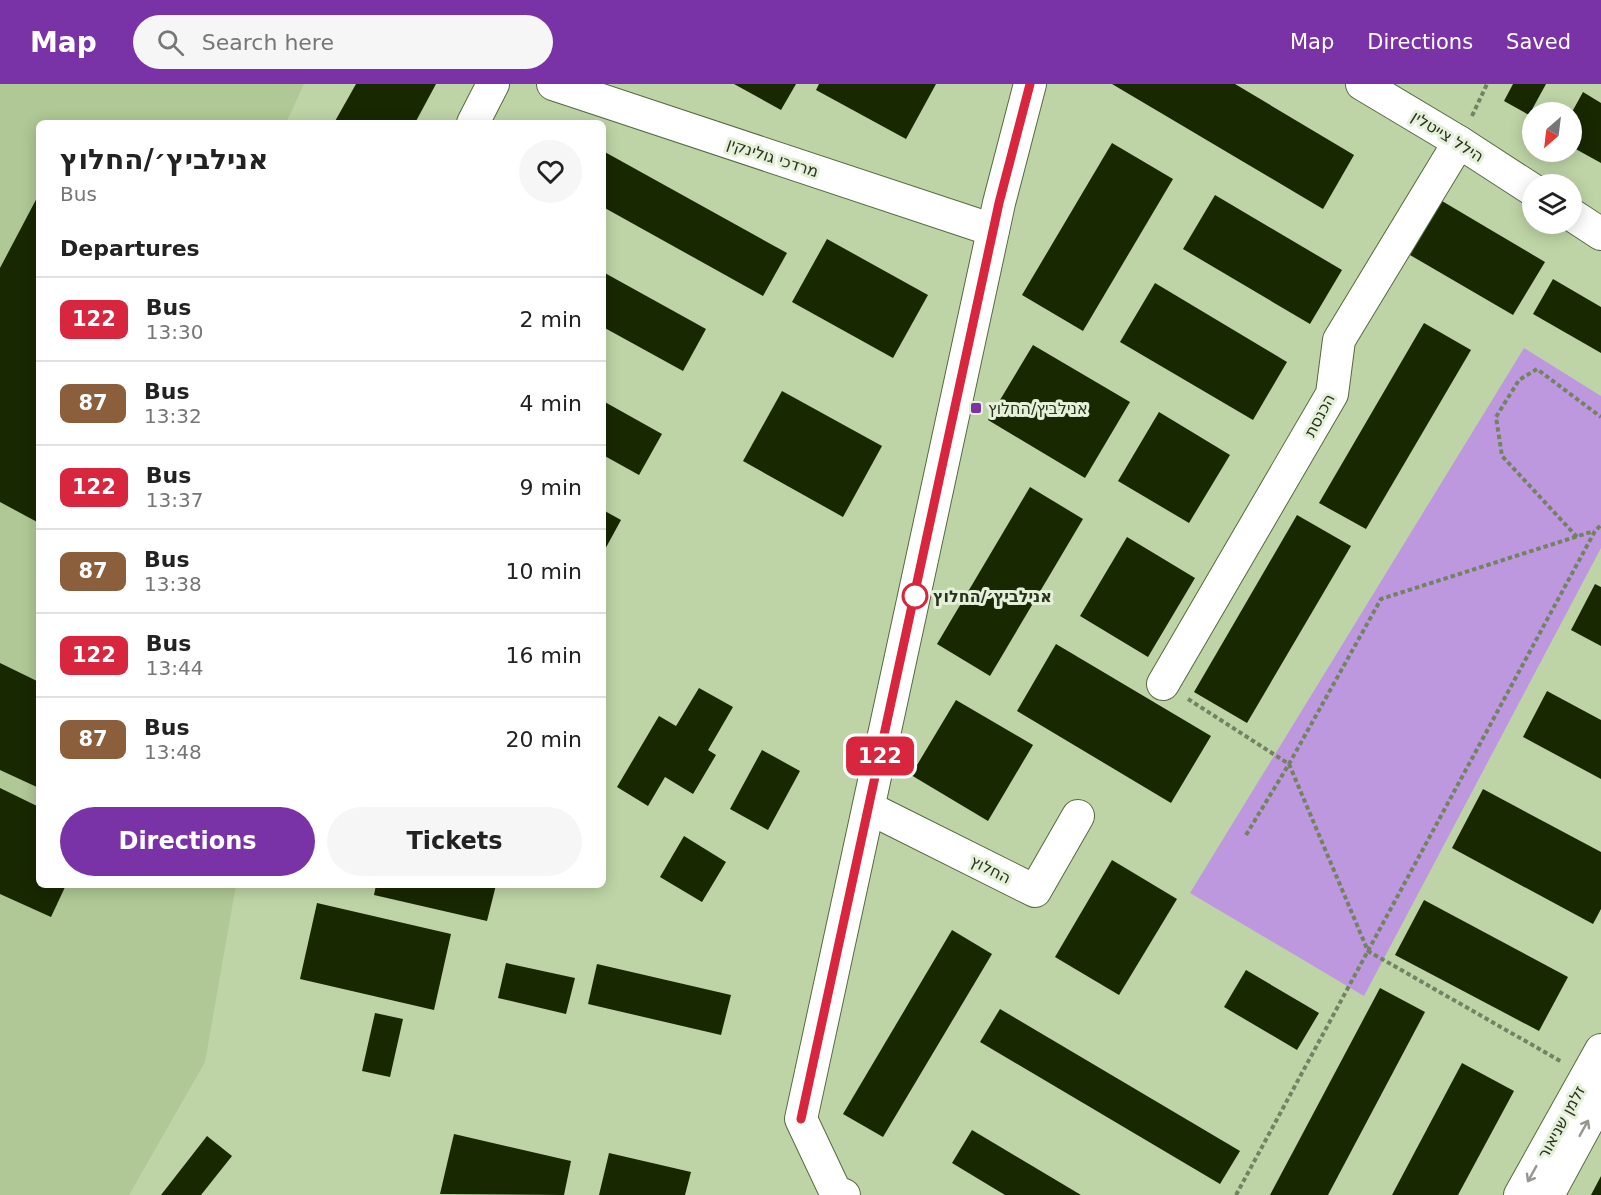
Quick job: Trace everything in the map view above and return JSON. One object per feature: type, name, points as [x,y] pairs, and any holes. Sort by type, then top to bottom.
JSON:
[{"type":"street","points":[[474,120],[493,84]]},
{"type":"street","name":"מרדכי גולינקין","points":[[553,84],[993,230]]},
{"type":"street","points":[[844,1195],[835,1191],[801,1119],[993,230],[1030,84]]},
{"type":"street","name":"הילל צייטלין","points":[[1362,84],[1522,183]]},
{"type":"street","name":"הכנסת","points":[[1163,684],[1332,394],[1338,340],[1459,142]]},
{"type":"street","points":[[1582,222],[1601,234]]},
{"type":"street","name":"החלוץ","points":[[869,808],[1035,891],[1078,816]]},
{"type":"street","name":"זלמן שניאור","points":[[1521,1195],[1598,1066]]},
{"type":"street","name":"זלמן שניאור","points":[[1548,1195],[1598,1066]]},
{"type":"path","points":[[1459,142],[1487,84]]},
{"type":"path","points":[[1577,537],[1502,456],[1496,417],[1519,380],[1537,369],[1601,417]]},
{"type":"path","points":[[1236,1195],[1595,531],[1601,525]]},
{"type":"path","points":[[1246,835],[1289,764],[1381,599],[1595,531]]},
{"type":"path","points":[[1163,684],[1289,764],[1368,951],[1598,1066]]},
{"type":"shaded area","points":[[0,84],[304,84],[287,120],[36,120],[36,888],[235,888],[205,1062],[129,1195],[0,1195]]},
{"type":"shaded area","points":[[1524,348],[1601,396],[1601,548],[1364,996],[1190,893]]},
{"type":"building","points":[[356,84],[436,84],[417,120],[336,120]]},
{"type":"building","points":[[734,84],[796,84],[781,110]]},
{"type":"building","points":[[819,84],[936,84],[906,139],[816,90]]},
{"type":"building","points":[[1112,84],[1235,84],[1354,155],[1323,209]]},
{"type":"building","points":[[1513,84],[1546,84],[1536,102],[1522,102],[1522,111],[1504,101]]},
{"type":"building","points":[[1583,92],[1601,103],[1601,163],[1582,153],[1582,102],[1578,102]]},
{"type":"building","points":[[1112,143],[1173,179],[1083,331],[1022,295]]},
{"type":"building","points":[[606,153],[787,253],[763,296],[606,209]]},
{"type":"building","points":[[1215,195],[1342,270],[1310,324],[1183,249]]},
{"type":"building","points":[[36,200],[36,521],[0,502],[0,268]]},
{"type":"building","points":[[1442,201],[1545,262],[1513,315],[1410,255]]},
{"type":"building","points":[[827,239],[928,295],[893,358],[792,302]]},
{"type":"building","points":[[606,274],[706,329],[683,371],[606,329]]},
{"type":"building","points":[[1553,279],[1601,307],[1601,353],[1533,314]]},
{"type":"building","points":[[1155,283],[1287,362],[1253,420],[1120,342]]},
{"type":"building","points":[[1424,323],[1471,350],[1366,529],[1319,503]]},
{"type":"building","points":[[1033,345],[1130,402],[1085,478],[988,420]]},
{"type":"building","points":[[782,391],[882,446],[843,517],[743,461]]},
{"type":"building","points":[[606,403],[662,434],[639,475],[606,457]]},
{"type":"building","points":[[1159,412],[1230,455],[1189,523],[1118,481]]},
{"type":"building","points":[[1030,487],[1083,519],[990,676],[937,644]]},
{"type":"building","points":[[606,512],[621,520],[606,548]]},
{"type":"building","points":[[1297,515],[1351,546],[1247,723],[1194,692]]},
{"type":"building","points":[[1127,537],[1195,578],[1148,657],[1080,616]]},
{"type":"building","points":[[1595,584],[1601,587],[1601,646],[1571,630]]},
{"type":"building","points":[[1056,644],[1211,736],[1171,803],[1017,711]]},
{"type":"building","points":[[0,663],[36,681],[36,787],[0,770]]},
{"type":"building","points":[[699,688],[733,707],[708,750],[716,755],[693,794],[665,777],[648,806],[617,787],[659,716],[676,726]]},
{"type":"building","points":[[1547,691],[1601,720],[1601,779],[1523,737]]},
{"type":"building","points":[[956,700],[1033,745],[988,821],[911,775]]},
{"type":"building","points":[[762,750],[800,771],[768,830],[730,809]]},
{"type":"building","points":[[0,788],[36,806],[36,888],[65,888],[51,917],[0,894]]},
{"type":"building","points":[[1483,789],[1601,852],[1601,909],[1593,924],[1452,848]]},
{"type":"building","points":[[684,836],[726,862],[702,902],[660,877]]},
{"type":"building","points":[[1112,860],[1177,899],[1119,995],[1055,957]]},
{"type":"building","points":[[375,888],[495,888],[487,921],[374,895]]},
{"type":"building","points":[[1424,900],[1568,977],[1539,1031],[1395,955]]},
{"type":"building","points":[[317,903],[451,934],[434,1010],[300,979]]},
{"type":"building","points":[[952,930],[992,954],[883,1137],[843,1114]]},
{"type":"building","points":[[506,963],[575,978],[566,1014],[498,998]]},
{"type":"building","points":[[597,964],[731,995],[721,1035],[588,1004]]},
{"type":"building","points":[[1246,970],[1319,1013],[1297,1050],[1224,1007]]},
{"type":"building","points":[[1380,988],[1425,1012],[1328,1195],[1270,1195]]},
{"type":"building","points":[[1000,1009],[1240,1151],[1220,1184],[980,1042]]},
{"type":"building","points":[[375,1013],[403,1019],[390,1077],[362,1071]]},
{"type":"building","points":[[1462,1063],[1514,1091],[1458,1195],[1392,1195]]},
{"type":"building","points":[[972,1130],[1081,1195],[1005,1195],[952,1163]]},
{"type":"building","points":[[454,1134],[571,1161],[564,1195],[440,1194]]},
{"type":"building","points":[[207,1136],[232,1156],[201,1195],[161,1195]]},
{"type":"building","points":[[609,1153],[691,1172],[685,1195],[599,1195]]},
{"type":"building","points":[[1601,1176],[1601,1195],[1591,1195]]},
{"type":"bus line","name":"122","points":[[801,1119],[999,203],[1030,84]]},
{"type":"place","name":"אנילביץ/החלוץ","points":[[976,408]]},
{"type":"place","name":"אנילביץ׳/החלוץ","points":[[915,596]]}]
